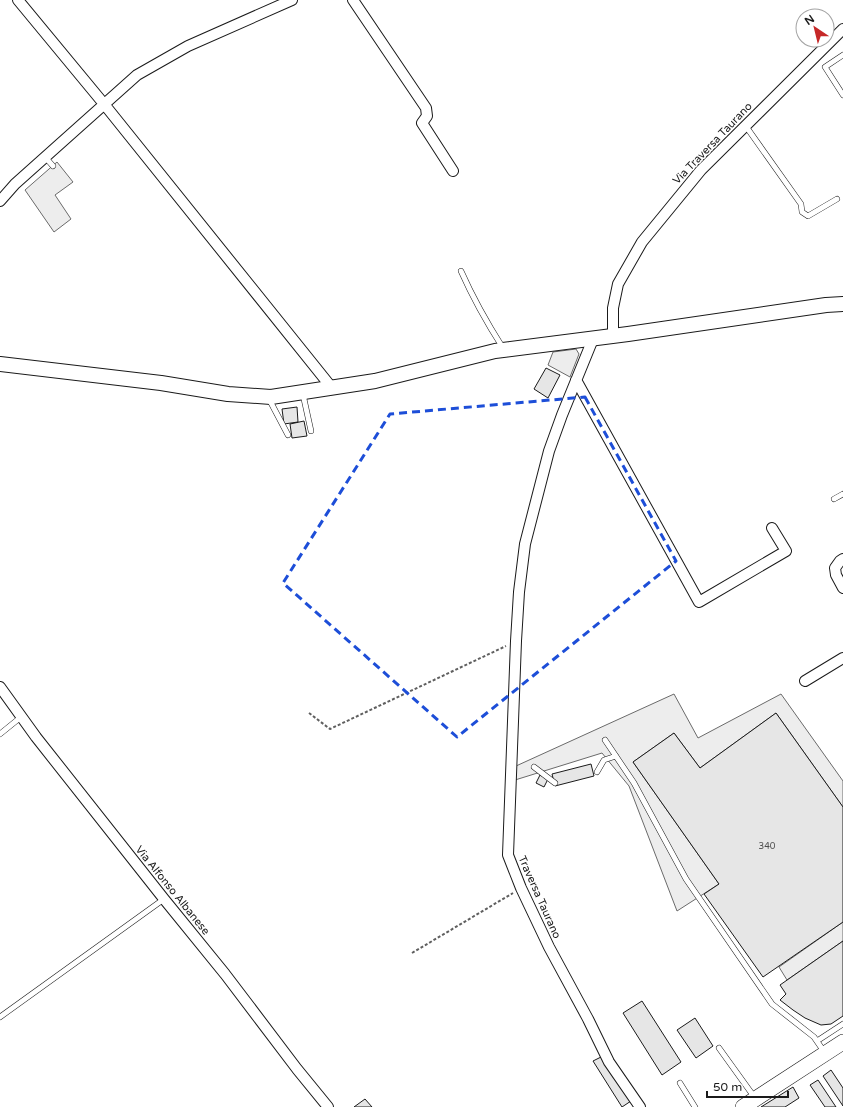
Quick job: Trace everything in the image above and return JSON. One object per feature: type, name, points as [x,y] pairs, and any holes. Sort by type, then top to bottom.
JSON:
[{"type":"main road","points":[[749,1103],[843,1042]]},
{"type":"street","points":[[18,0],[104,104],[332,388]]},
{"type":"street","points":[[0,201],[15,184],[137,75],[188,46],[292,0]]},
{"type":"street","points":[[353,0],[426,108],[427,116],[422,123],[453,171]]},
{"type":"street","name":"Via Traversa Taurano","points":[[613,336],[613,308],[618,284],[642,242],[701,170],[843,29]]},
{"type":"street","points":[[0,364],[161,383],[228,394],[268,397],[375,382],[495,351],[556,346],[613,336],[843,304]]},
{"type":"street","name":"Traversa Taurano","points":[[593,339],[562,415],[550,451],[525,544],[519,592],[516,645],[508,855],[521,888],[549,947],[609,1062],[640,1107]]},
{"type":"street","points":[[576,380],[699,602],[786,551],[772,528]]},
{"type":"street","points":[[843,559],[835,568],[836,575],[843,588]]},
{"type":"street","points":[[805,681],[843,658]]},
{"type":"street","name":"Via Alfonso Albanese","points":[[0,687],[21,718],[225,974],[297,1069],[328,1107]]},
{"type":"lane","points":[[843,55],[825,67],[843,95]]},
{"type":"lane","points":[[745,125],[801,204],[802,212],[808,216],[837,199]]},
{"type":"lane","points":[[45,157],[52,166]]},
{"type":"lane","points":[[461,271],[474,300],[505,350]]},
{"type":"lane","points":[[306,392],[304,399],[311,431]]},
{"type":"lane","points":[[268,397],[288,435]]},
{"type":"lane","points":[[834,499],[843,494]]},
{"type":"lane","points":[[0,734],[21,718]]},
{"type":"lane","points":[[605,740],[634,783],[686,879],[772,1004],[814,1037],[825,1053]]},
{"type":"lane","points":[[598,772],[604,760],[616,756]]},
{"type":"lane","points":[[534,767],[555,783]]},
{"type":"lane","points":[[0,1018],[164,899]]},
{"type":"lane","points":[[817,1041],[843,1024]]},
{"type":"lane","points":[[719,1048],[749,1103]]},
{"type":"lane","points":[[680,1083],[695,1107]]},
{"type":"path","points":[[309,713],[330,729],[516,645]]},
{"type":"path","points":[[412,953],[521,888]]},
{"type":"highlighted area","points":[[585,397],[676,561],[457,737],[283,583],[390,414]]},
{"type":"shaded area","points":[[57,162],[73,182],[55,195],[71,219],[54,232],[25,190]]},
{"type":"shaded area","points":[[576,349],[579,354],[570,377],[548,365],[553,352]]},
{"type":"shaded area","points":[[674,694],[698,738],[781,694],[843,781],[843,807],[776,713],[700,768],[674,733],[633,762],[719,884],[677,911],[629,786],[602,753],[515,780],[516,766]]},
{"type":"shaded area","points":[[843,922],[843,941],[787,980],[779,967]]},
{"type":"building","points":[[546,368],[560,375],[548,398],[534,389]]},
{"type":"building","points":[[297,407],[298,422],[284,424],[282,409]]},
{"type":"building","points":[[304,421],[307,436],[292,438],[290,424]]},
{"type":"building","points":[[776,713],[843,807],[843,922],[763,977],[704,894],[719,884],[633,762],[674,733],[700,768]]},
{"type":"building","points":[[591,764],[594,776],[555,786],[552,774]]},
{"type":"building","points":[[540,775],[548,779],[544,787],[536,783]]},
{"type":"building","points":[[843,941],[843,1016],[831,1024],[821,1025],[805,1018],[780,1000],[786,994],[780,985]]},
{"type":"building","points":[[642,1001],[681,1062],[662,1075],[623,1013]]},
{"type":"building","points":[[695,1018],[713,1046],[696,1058],[677,1030]]},
{"type":"building","points":[[603,1056],[631,1101],[622,1107],[593,1061]]},
{"type":"building","points":[[831,1070],[843,1088],[843,1106],[823,1076]]},
{"type":"building","points":[[818,1080],[836,1107],[825,1107],[810,1085]]},
{"type":"building","points":[[793,1087],[799,1098],[785,1107],[761,1107]]},
{"type":"building","points":[[365,1099],[372,1107],[354,1107]]}]
